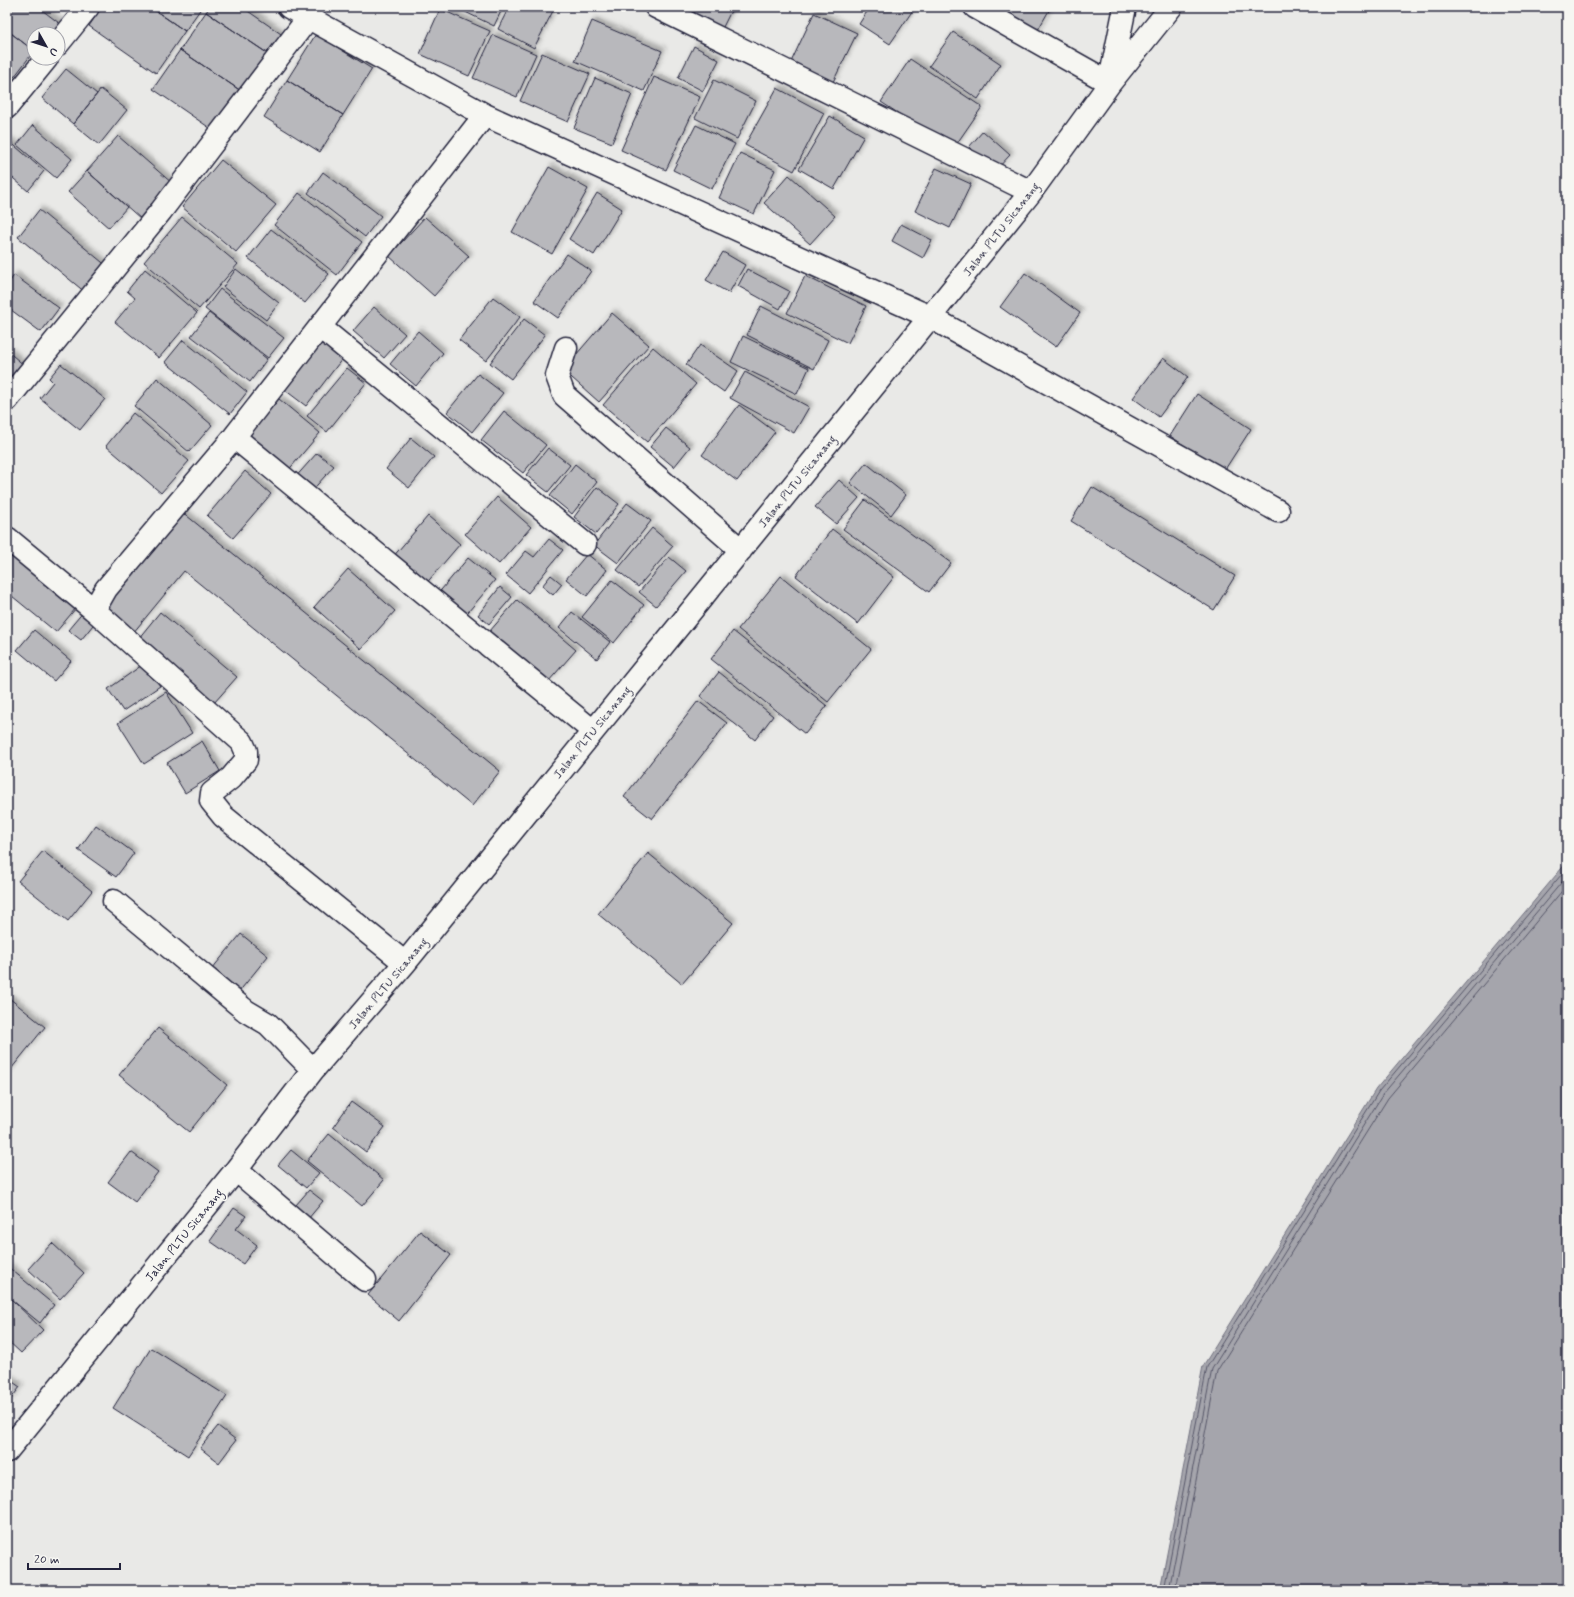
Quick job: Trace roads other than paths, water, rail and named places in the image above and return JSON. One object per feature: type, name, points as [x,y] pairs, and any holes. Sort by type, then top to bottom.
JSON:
[{"type":"street","points":[[66,34],[88,7]]},
{"type":"street","points":[[289,7],[485,115],[930,317],[1278,511]]},
{"type":"street","points":[[656,7],[1031,192]]},
{"type":"street","points":[[975,7],[1110,83],[1125,7]]},
{"type":"street","name":"Jalan PLTU Sicanang","points":[[7,1452],[15,1426],[117,1317],[236,1170],[314,1070],[405,963],[1031,192],[1110,83],[1171,7]]},
{"type":"street","points":[[7,400],[161,211],[309,17]]},
{"type":"street","points":[[7,108],[41,66]]},
{"type":"street","points":[[94,610],[106,589],[234,437],[485,115]]},
{"type":"street","points":[[320,327],[585,544]]},
{"type":"street","points":[[566,348],[557,376],[564,395],[741,550]]},
{"type":"street","points":[[234,437],[593,731]]},
{"type":"street","points":[[7,538],[94,610],[242,742],[246,751],[246,760],[231,778],[212,794],[212,801],[223,816],[405,963]]},
{"type":"street","points":[[114,901],[246,1011],[268,1024],[314,1070]]},
{"type":"street","points":[[236,1170],[365,1280]]},
{"type":"water","points":[[1567,862],[1567,1590],[1160,1590],[1203,1366],[1376,1089]]}]
